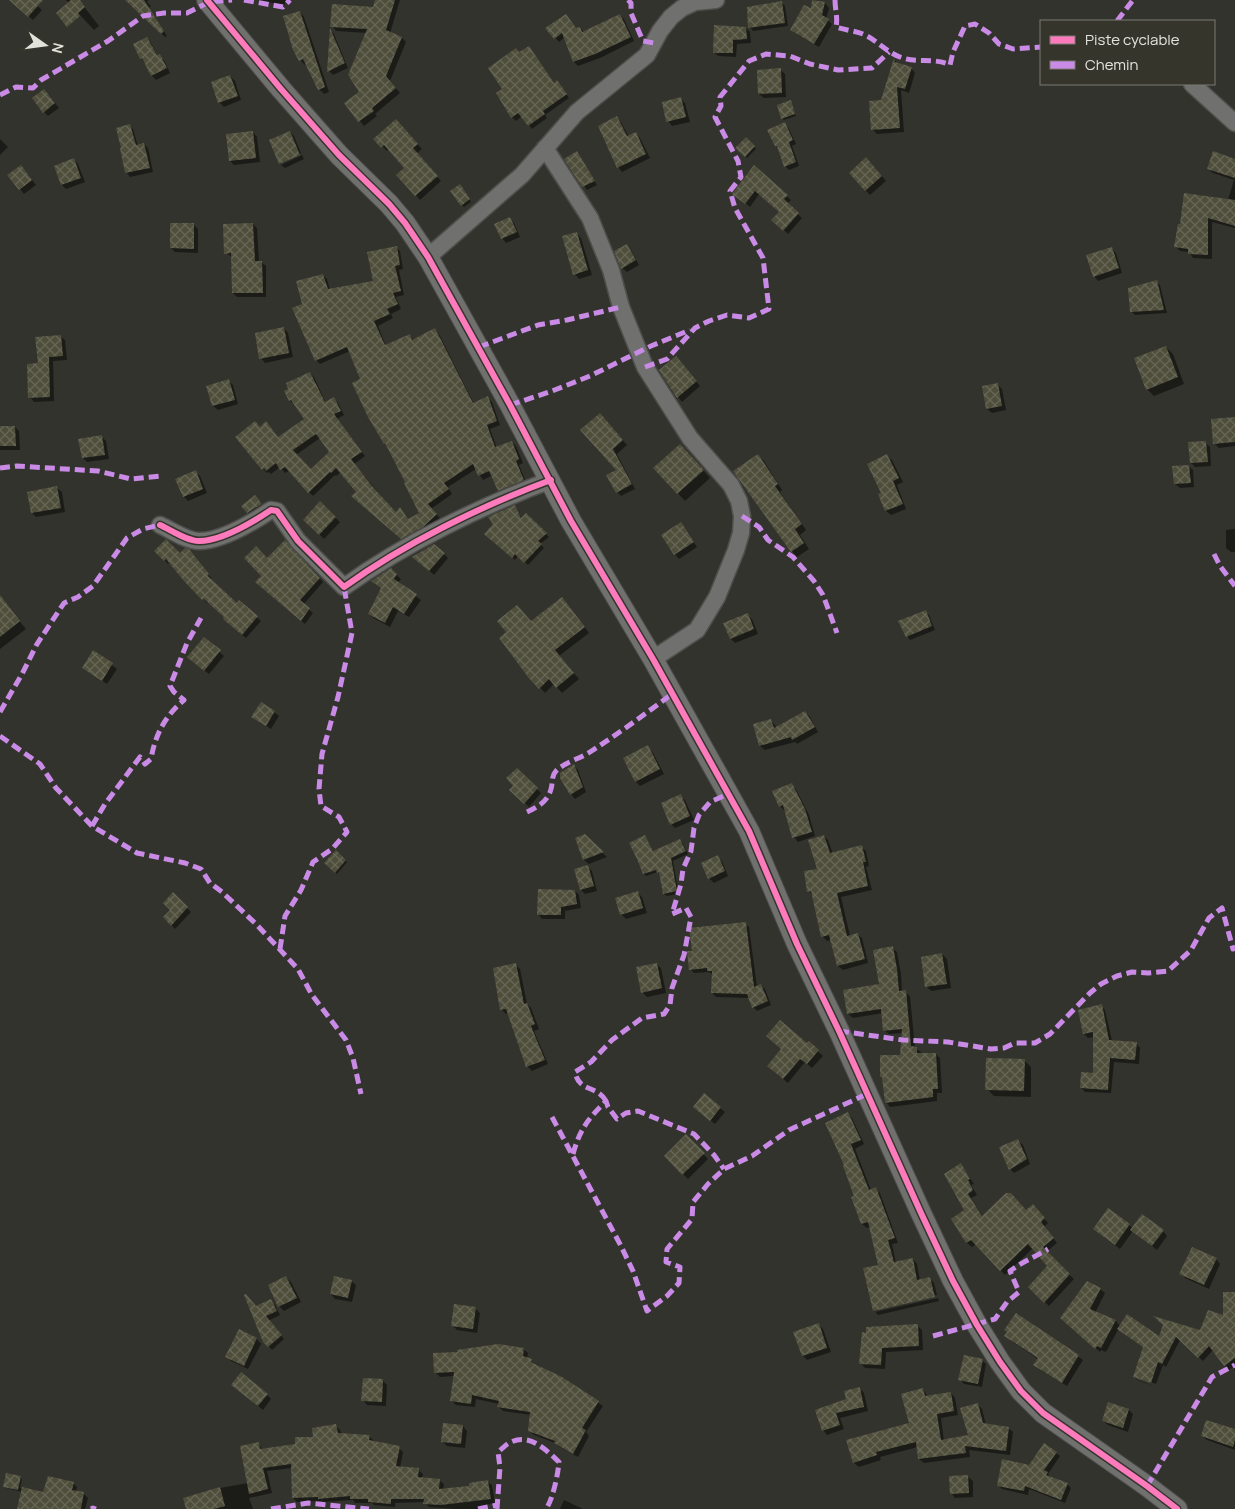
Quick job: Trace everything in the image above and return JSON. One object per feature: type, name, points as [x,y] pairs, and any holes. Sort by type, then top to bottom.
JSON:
[{"type":"street","points":[[207,0],[339,155],[395,210],[428,257],[576,529],[653,659],[748,831],[797,944],[839,1032],[896,1161],[954,1281],[977,1325],[1000,1362],[1021,1391],[1043,1413],[1147,1486],[1176,1509]]},
{"type":"street","points":[[428,257],[522,175],[577,112],[647,55],[670,17],[682,8],[695,2],[716,0]]},
{"type":"street","points":[[1193,85],[1235,123]]},
{"type":"street","points":[[545,148],[590,218],[610,270],[621,307],[645,367],[690,438],[731,485],[739,501],[742,516],[741,533],[730,568],[717,597],[697,630],[653,659]]},
{"type":"street","points":[[160,525],[198,541],[216,538],[257,519],[271,510],[277,511],[298,541],[344,587],[373,566],[439,530],[505,497],[551,480]]},
{"type":"building","points":[[9,0],[43,0],[28,17]]},
{"type":"building","points":[[71,0],[80,0],[85,7],[78,13],[80,16],[67,27],[56,13]]},
{"type":"building","points":[[125,0],[144,0],[164,31],[161,34]]},
{"type":"building","points":[[375,0],[395,0],[386,30],[402,37],[386,76],[396,88],[372,108],[374,111],[358,122],[344,103],[359,92],[348,75],[367,29],[330,27],[332,4],[373,7]]},
{"type":"building","points":[[812,0],[825,2],[822,15],[829,19],[814,44],[790,30],[804,5],[811,8]]},
{"type":"building","points":[[782,1],[785,23],[748,28],[747,7]]},
{"type":"building","points":[[300,11],[325,87],[318,90],[303,59],[299,61],[293,50],[283,16]]},
{"type":"building","points":[[566,14],[576,28],[580,27],[582,32],[620,14],[631,37],[573,62],[562,33],[554,39],[545,28]]},
{"type":"building","points":[[714,25],[746,27],[747,39],[733,40],[733,53],[713,53]]},
{"type":"building","points":[[330,28],[345,63],[327,72]]},
{"type":"building","points":[[147,37],[157,55],[160,54],[167,68],[151,76],[133,44]]},
{"type":"building","points":[[529,46],[554,83],[557,80],[567,94],[543,111],[545,114],[528,126],[518,113],[511,118],[496,93],[502,89],[488,68],[516,48],[519,52]]},
{"type":"building","points":[[894,58],[895,62],[912,67],[905,89],[897,87],[900,128],[871,130],[869,101],[881,100]]},
{"type":"building","points":[[781,68],[782,93],[758,94],[757,70]]},
{"type":"building","points":[[230,75],[238,96],[218,103],[211,82]]},
{"type":"building","points":[[44,89],[55,103],[43,113],[32,98]]},
{"type":"building","points":[[681,97],[686,117],[666,122],[662,102]]},
{"type":"building","points":[[791,100],[795,114],[781,119],[777,105]]},
{"type":"building","points":[[617,116],[627,136],[636,132],[646,154],[617,168],[598,126]]},
{"type":"building","points":[[396,119],[418,144],[413,148],[438,176],[415,196],[396,175],[404,168],[384,145],[381,148],[373,139]]},
{"type":"building","points":[[785,122],[793,140],[789,142],[796,162],[784,167],[777,146],[775,146],[767,130]]},
{"type":"building","points":[[130,124],[136,145],[144,143],[150,168],[125,173],[116,128]]},
{"type":"building","points":[[253,131],[256,158],[229,161],[226,134]]},
{"type":"building","points":[[290,131],[300,155],[279,164],[269,140]]},
{"type":"building","points":[[746,137],[755,146],[745,157],[735,148]]},
{"type":"building","points":[[577,151],[595,181],[582,187],[564,159]]},
{"type":"building","points":[[1213,151],[1235,159],[1235,178],[1207,169]]},
{"type":"building","points":[[866,157],[882,176],[865,191],[849,173]]},
{"type":"building","points":[[74,158],[81,178],[61,185],[54,166]]},
{"type":"building","points":[[21,165],[32,180],[19,190],[7,175]]},
{"type":"building","points":[[754,165],[788,195],[784,199],[799,213],[783,231],[771,220],[779,212],[755,191],[745,204],[732,194]]},
{"type":"building","points":[[460,184],[470,199],[461,206],[450,191]]},
{"type":"building","points":[[1184,193],[1235,200],[1235,226],[1208,218],[1208,255],[1188,254],[1188,249],[1174,247],[1178,224],[1180,224]]},
{"type":"building","points":[[510,217],[517,232],[501,239],[494,224]]},
{"type":"building","points":[[170,223],[194,223],[194,249],[170,248]]},
{"type":"building","points":[[253,223],[255,261],[262,261],[263,293],[232,293],[231,253],[224,254],[223,224]]},
{"type":"building","points":[[577,232],[588,270],[573,275],[562,236]]},
{"type":"building","points":[[627,244],[636,260],[621,269],[614,251]]},
{"type":"building","points":[[397,246],[400,265],[395,266],[401,291],[393,293],[398,304],[387,309],[390,314],[374,321],[385,345],[410,334],[412,340],[435,328],[473,403],[488,396],[497,421],[487,425],[495,447],[512,441],[519,459],[516,461],[524,480],[498,491],[489,471],[478,476],[473,464],[444,483],[449,489],[428,504],[437,514],[423,527],[401,539],[351,496],[356,492],[336,468],[308,493],[285,467],[280,470],[276,463],[266,471],[264,468],[262,470],[235,437],[255,421],[260,427],[266,421],[278,437],[304,419],[291,400],[289,401],[284,391],[288,389],[286,383],[310,372],[325,402],[334,397],[341,411],[334,414],[362,452],[351,459],[396,512],[400,507],[408,519],[419,513],[385,443],[368,417],[352,383],[360,379],[347,347],[315,361],[292,308],[302,304],[296,281],[323,274],[328,289],[373,281],[367,252]],"holes":[[[316,434],[329,452],[311,469],[293,450]]]},
{"type":"building","points":[[1112,247],[1119,268],[1093,277],[1086,255]]},
{"type":"building","points":[[1157,280],[1164,310],[1130,312],[1128,288]]},
{"type":"building","points":[[284,327],[289,353],[259,359],[255,333]]},
{"type":"building","points":[[61,335],[63,356],[49,357],[50,397],[28,398],[27,364],[38,363],[35,337]]},
{"type":"building","points":[[1166,346],[1178,377],[1146,390],[1134,358]]},
{"type":"building","points":[[676,356],[697,381],[677,398],[659,370]]},
{"type":"building","points":[[229,379],[235,400],[212,406],[206,386]]},
{"type":"building","points":[[998,383],[1002,406],[986,409],[982,386]]},
{"type":"building","points":[[600,413],[623,440],[613,449],[632,484],[616,493],[606,475],[616,470],[580,430]]},
{"type":"building","points":[[1235,417],[1235,442],[1213,444],[1211,419]]},
{"type":"building","points":[[0,426],[15,426],[16,446],[0,446]]},
{"type":"building","points":[[102,435],[105,455],[82,458],[78,439]]},
{"type":"building","points":[[1206,441],[1208,462],[1190,463],[1188,442]]},
{"type":"building","points":[[680,444],[704,470],[677,494],[653,468]]},
{"type":"building","points":[[758,454],[778,484],[775,486],[802,524],[795,529],[804,543],[791,552],[733,471]]},
{"type":"building","points":[[887,454],[899,478],[893,481],[903,504],[885,511],[878,494],[881,493],[867,464]]},
{"type":"building","points":[[1189,465],[1191,483],[1174,484],[1172,466]]},
{"type":"building","points":[[196,470],[203,489],[183,497],[175,479]]},
{"type":"building","points":[[57,486],[61,508],[31,513],[27,492]]},
{"type":"building","points":[[255,495],[262,504],[247,513],[241,506]]},
{"type":"building","points":[[320,501],[336,517],[319,535],[303,520]]},
{"type":"building","points":[[515,505],[521,518],[526,513],[547,533],[538,541],[542,544],[524,563],[515,554],[512,558],[484,534],[493,524],[488,517]]},
{"type":"building","points":[[681,522],[694,542],[674,555],[661,535]]},
{"type":"building","points":[[166,539],[180,553],[185,548],[189,549],[209,574],[208,576],[237,603],[239,600],[258,616],[242,635],[204,599],[202,600],[166,559],[164,561],[154,551]]},
{"type":"building","points":[[285,540],[320,578],[300,600],[310,608],[301,621],[255,582],[261,576],[244,558],[256,546],[267,558]]},
{"type":"building","points":[[434,544],[445,553],[429,571],[412,557]]},
{"type":"building","points":[[391,568],[397,574],[394,579],[417,594],[404,614],[393,607],[385,623],[368,614],[381,588],[371,581]]},
{"type":"building","points":[[0,595],[20,621],[0,637]]},
{"type":"building","points":[[562,597],[585,627],[555,650],[574,673],[556,688],[549,679],[539,689],[499,638],[506,632],[497,621],[517,605],[531,621]]},
{"type":"building","points":[[926,610],[932,626],[906,637],[898,621]]},
{"type":"building","points":[[748,613],[754,629],[730,639],[723,623]]},
{"type":"building","points":[[204,637],[221,650],[204,671],[187,657]]},
{"type":"building","points":[[93,650],[113,663],[102,681],[82,668]]},
{"type":"building","points":[[261,702],[275,711],[266,726],[251,717]]},
{"type":"building","points":[[805,711],[815,727],[792,740],[791,737],[759,746],[753,724],[771,719],[774,728]]},
{"type":"building","points":[[648,745],[660,769],[635,782],[623,758]]},
{"type":"building","points":[[574,764],[583,787],[570,795],[560,778],[560,773]]},
{"type":"building","points":[[517,768],[538,788],[524,804],[509,790],[513,786],[506,778]]},
{"type":"building","points":[[792,783],[805,809],[812,832],[792,838],[783,805],[779,807],[772,791]]},
{"type":"building","points":[[681,794],[690,816],[670,825],[661,803]]},
{"type":"building","points":[[585,834],[604,852],[583,860],[575,838]]},
{"type":"building","points":[[645,835],[653,851],[680,839],[686,851],[671,858],[677,891],[663,894],[659,872],[657,873],[656,870],[643,874],[629,843]]},
{"type":"building","points":[[824,835],[830,853],[862,845],[866,862],[863,862],[868,886],[837,893],[847,936],[858,933],[865,959],[837,966],[829,935],[821,937],[811,891],[807,892],[804,871],[817,869],[808,840]]},
{"type":"building","points":[[336,850],[346,860],[335,873],[324,863]]},
{"type":"building","points":[[718,855],[725,871],[708,879],[701,863]]},
{"type":"building","points":[[588,865],[594,886],[580,890],[574,869]]},
{"type":"building","points":[[538,889],[575,890],[577,904],[561,907],[561,915],[537,915]]},
{"type":"building","points":[[638,891],[643,908],[620,915],[615,898]]},
{"type":"building","points":[[173,892],[188,907],[171,926],[163,917],[170,910],[163,903]]},
{"type":"building","points":[[746,922],[754,987],[761,984],[768,1001],[752,1008],[747,994],[711,993],[712,971],[707,971],[707,968],[689,970],[687,951],[692,951],[689,928]]},
{"type":"building","points":[[893,946],[899,991],[906,990],[911,1046],[917,1047],[917,1053],[936,1053],[938,1089],[933,1089],[933,1097],[885,1103],[882,1077],[880,1077],[880,1055],[900,1055],[902,1029],[883,1031],[881,1009],[847,1014],[843,990],[879,984],[873,950]]},
{"type":"building","points":[[942,953],[947,984],[925,987],[921,957]]},
{"type":"building","points":[[516,963],[524,1004],[527,1003],[535,1024],[531,1026],[545,1060],[526,1067],[506,1009],[500,1010],[493,968]]},
{"type":"building","points":[[657,963],[662,988],[641,993],[636,967]]},
{"type":"building","points":[[1102,1004],[1109,1040],[1137,1042],[1135,1060],[1110,1058],[1108,1090],[1080,1088],[1081,1072],[1093,1073],[1093,1032],[1083,1034],[1078,1010]]},
{"type":"building","points":[[780,1020],[807,1043],[809,1041],[819,1050],[807,1064],[800,1059],[783,1079],[767,1066],[781,1049],[766,1036]]},
{"type":"building","points":[[986,1058],[1025,1059],[1024,1091],[985,1090]]},
{"type":"building","points":[[704,1093],[721,1107],[710,1121],[693,1107]]},
{"type":"building","points":[[848,1112],[861,1140],[851,1144],[869,1190],[876,1187],[895,1238],[888,1240],[894,1262],[913,1258],[917,1280],[930,1277],[935,1297],[873,1311],[863,1268],[878,1265],[868,1222],[861,1224],[851,1197],[854,1196],[844,1165],[825,1123]]},
{"type":"building","points":[[686,1134],[705,1153],[682,1175],[664,1156]]},
{"type":"building","points":[[1018,1139],[1027,1159],[1009,1170],[999,1147]]},
{"type":"building","points":[[961,1163],[970,1179],[968,1180],[973,1190],[968,1194],[982,1216],[1006,1193],[1011,1193],[1026,1210],[1033,1204],[1045,1218],[1041,1222],[1054,1238],[1043,1247],[1070,1274],[1044,1303],[1028,1287],[1047,1266],[1028,1244],[1000,1271],[971,1240],[966,1243],[951,1219],[964,1210],[944,1174]]},
{"type":"building","points":[[1108,1208],[1130,1224],[1115,1245],[1093,1229]]},
{"type":"building","points":[[1142,1214],[1164,1230],[1152,1246],[1130,1230]]},
{"type":"building","points":[[1192,1247],[1217,1258],[1204,1285],[1179,1274]]},
{"type":"building","points":[[286,1276],[297,1298],[278,1307],[268,1285]]},
{"type":"building","points":[[334,1276],[352,1280],[348,1298],[330,1294]]},
{"type":"building","points":[[1087,1281],[1101,1288],[1090,1309],[1116,1320],[1101,1348],[1097,1346],[1095,1349],[1060,1318]]},
{"type":"building","points":[[1223,1292],[1235,1292],[1235,1358],[1224,1366],[1209,1346],[1198,1358],[1176,1337],[1162,1364],[1158,1362],[1151,1383],[1133,1377],[1143,1347],[1117,1329],[1127,1314],[1159,1336],[1163,1325],[1153,1316],[1200,1330],[1208,1310],[1223,1315]]},
{"type":"building","points":[[246,1294],[256,1306],[271,1299],[277,1311],[266,1316],[282,1335],[268,1347],[263,1342],[244,1295]]},
{"type":"building","points":[[454,1304],[476,1307],[473,1329],[451,1326]]},
{"type":"building","points":[[1016,1313],[1079,1355],[1062,1383],[1033,1365],[1038,1358],[1004,1336],[1007,1332],[1004,1330]]},
{"type":"building","points":[[819,1323],[827,1348],[802,1356],[793,1332]]},
{"type":"building","points":[[918,1324],[919,1346],[882,1348],[881,1365],[859,1364],[862,1332],[866,1333],[866,1327]]},
{"type":"building","points":[[239,1329],[257,1338],[244,1366],[225,1357]]},
{"type":"building","points":[[498,1344],[524,1348],[523,1356],[532,1359],[531,1362],[562,1377],[599,1401],[582,1428],[586,1430],[573,1454],[554,1443],[555,1441],[528,1431],[530,1412],[497,1407],[499,1401],[472,1395],[471,1404],[450,1401],[454,1372],[434,1373],[433,1353],[458,1352],[457,1350]]},
{"type":"building","points":[[964,1355],[983,1359],[978,1384],[958,1380]]},
{"type":"building","points":[[241,1372],[268,1394],[258,1406],[231,1385]]},
{"type":"building","points":[[363,1378],[383,1379],[382,1402],[361,1401]]},
{"type":"building","points":[[860,1387],[864,1407],[836,1413],[840,1425],[822,1431],[815,1410],[846,1399],[844,1391]]},
{"type":"building","points":[[923,1388],[925,1396],[951,1392],[954,1411],[937,1414],[941,1440],[968,1435],[960,1408],[978,1403],[983,1423],[1009,1427],[1006,1451],[965,1446],[966,1453],[918,1459],[916,1442],[876,1452],[877,1455],[853,1463],[846,1440],[909,1423],[901,1394]]},
{"type":"building","points":[[1108,1402],[1129,1409],[1123,1428],[1102,1421]]},
{"type":"building","points":[[1206,1420],[1235,1429],[1233,1447],[1201,1436]]},
{"type":"building","points":[[443,1423],[463,1425],[461,1444],[441,1442]]},
{"type":"building","points":[[336,1424],[338,1433],[370,1435],[369,1440],[400,1446],[396,1466],[419,1468],[418,1477],[440,1479],[439,1489],[469,1486],[469,1483],[488,1480],[491,1499],[441,1505],[423,1504],[424,1499],[391,1499],[391,1504],[368,1502],[368,1499],[350,1499],[350,1496],[318,1499],[318,1497],[292,1498],[291,1464],[263,1468],[268,1489],[249,1494],[240,1446],[259,1442],[260,1449],[295,1444],[295,1437],[313,1437],[312,1428]]},
{"type":"building","points":[[1044,1443],[1057,1452],[1044,1470],[1048,1472],[1046,1475],[1068,1483],[1061,1500],[1025,1486],[1024,1491],[997,1486],[1002,1459],[1029,1465]]},
{"type":"building","points":[[6,1473],[21,1476],[18,1490],[3,1487]]},
{"type":"building","points":[[968,1475],[969,1493],[950,1494],[949,1476]]},
{"type":"building","points":[[48,1476],[74,1482],[72,1490],[84,1492],[81,1509],[17,1509],[22,1487],[43,1492]]},
{"type":"building","points":[[220,1487],[225,1506],[214,1509],[186,1509],[183,1498]]},
{"type":"marked path","points":[[0,95],[16,87],[33,88],[41,80],[108,41],[143,16],[164,13],[187,13],[209,2],[232,0]]},
{"type":"marked path","points":[[244,0],[283,7],[290,0]]},
{"type":"marked path","points":[[628,0],[631,3],[631,13],[643,41],[654,43]]},
{"type":"marked path","points":[[835,0],[836,27],[863,34],[890,52],[906,59],[938,61],[950,65],[953,52],[965,26],[975,24],[989,33],[999,44],[1013,49],[1040,47]]},
{"type":"marked path","points":[[1118,20],[1133,0]]},
{"type":"marked path","points":[[645,367],[667,359],[695,328],[709,321],[727,315],[749,318],[769,309],[763,258],[735,208],[730,191],[741,177],[738,161],[715,117],[721,106],[720,97],[749,61],[766,54],[790,56],[810,64],[838,70],[872,68],[889,52]]},
{"type":"marked path","points":[[479,347],[538,325],[621,307]]},
{"type":"marked path","points":[[510,405],[590,376],[651,346],[690,330]]},
{"type":"marked path","points":[[0,468],[17,466],[98,471],[131,479],[161,476]]},
{"type":"marked path","points":[[742,516],[759,527],[768,540],[793,557],[814,581],[823,595],[837,633]]},
{"type":"marked path","points":[[0,712],[37,644],[64,603],[78,597],[93,586],[127,538],[143,529],[160,525]]},
{"type":"marked path","points":[[1214,554],[1220,566],[1235,586]]},
{"type":"marked path","points":[[280,949],[285,916],[301,890],[313,862],[332,849],[347,832],[339,817],[321,806],[319,789],[322,754],[338,697],[352,633],[344,587]]},
{"type":"marked path","points":[[92,826],[105,804],[140,757],[145,764],[151,759],[155,742],[162,726],[171,713],[184,700],[170,686],[187,643],[201,618]]},
{"type":"marked path","points":[[527,812],[539,806],[548,797],[553,775],[556,771],[600,745],[672,694]]},
{"type":"marked path","points":[[0,736],[40,764],[56,788],[92,826],[137,853],[185,863],[201,869],[210,883],[256,924],[298,969],[312,995],[346,1040],[353,1058],[361,1094]]},
{"type":"marked path","points":[[606,1101],[598,1092],[580,1083],[575,1072],[591,1062],[612,1040],[642,1018],[664,1014],[670,1005],[672,988],[684,955],[691,917],[686,908],[672,914],[681,884],[683,869],[691,851],[694,828],[699,815],[710,802],[728,794]]},
{"type":"marked path","points":[[839,1031],[903,1040],[948,1042],[991,1049],[1004,1048],[1015,1043],[1035,1043],[1050,1034],[1101,984],[1117,976],[1132,972],[1168,971],[1191,950],[1209,918],[1222,908],[1233,949],[1235,948]]},
{"type":"marked path","points":[[552,1117],[621,1246],[633,1271],[647,1311],[667,1296],[679,1283],[680,1267],[666,1262],[667,1249],[692,1219],[693,1202],[708,1184],[724,1169],[752,1156],[789,1130],[867,1094]]},
{"type":"marked path","points":[[573,1154],[585,1125],[606,1101],[617,1119],[626,1113],[638,1111],[694,1134],[714,1155],[724,1169]]},
{"type":"marked path","points":[[933,1336],[995,1319],[1007,1302],[1019,1292],[1010,1271],[1048,1249]]},
{"type":"marked path","points":[[1147,1486],[1212,1377],[1235,1365]]},
{"type":"marked path","points":[[497,1509],[500,1467],[498,1452],[506,1445],[518,1440],[531,1441],[537,1444],[559,1462],[553,1493],[546,1509]]},
{"type":"marked path","points":[[271,1509],[308,1503],[369,1509]]},
{"type":"marked path","points":[[478,1509],[497,1505]]},
{"type":"marked path","points":[[91,1509],[96,1509]]},
{"type":"cycle path","points":[[207,0],[339,155],[389,204],[405,223],[428,257],[510,405],[571,521],[653,659],[749,831],[797,944],[839,1031],[953,1281],[1000,1362],[1021,1391],[1043,1413],[1177,1509]]},
{"type":"cycle path","points":[[160,525],[194,541],[208,540],[237,530],[271,510],[277,511],[298,541],[344,587],[392,555],[444,527],[551,480]]}]
